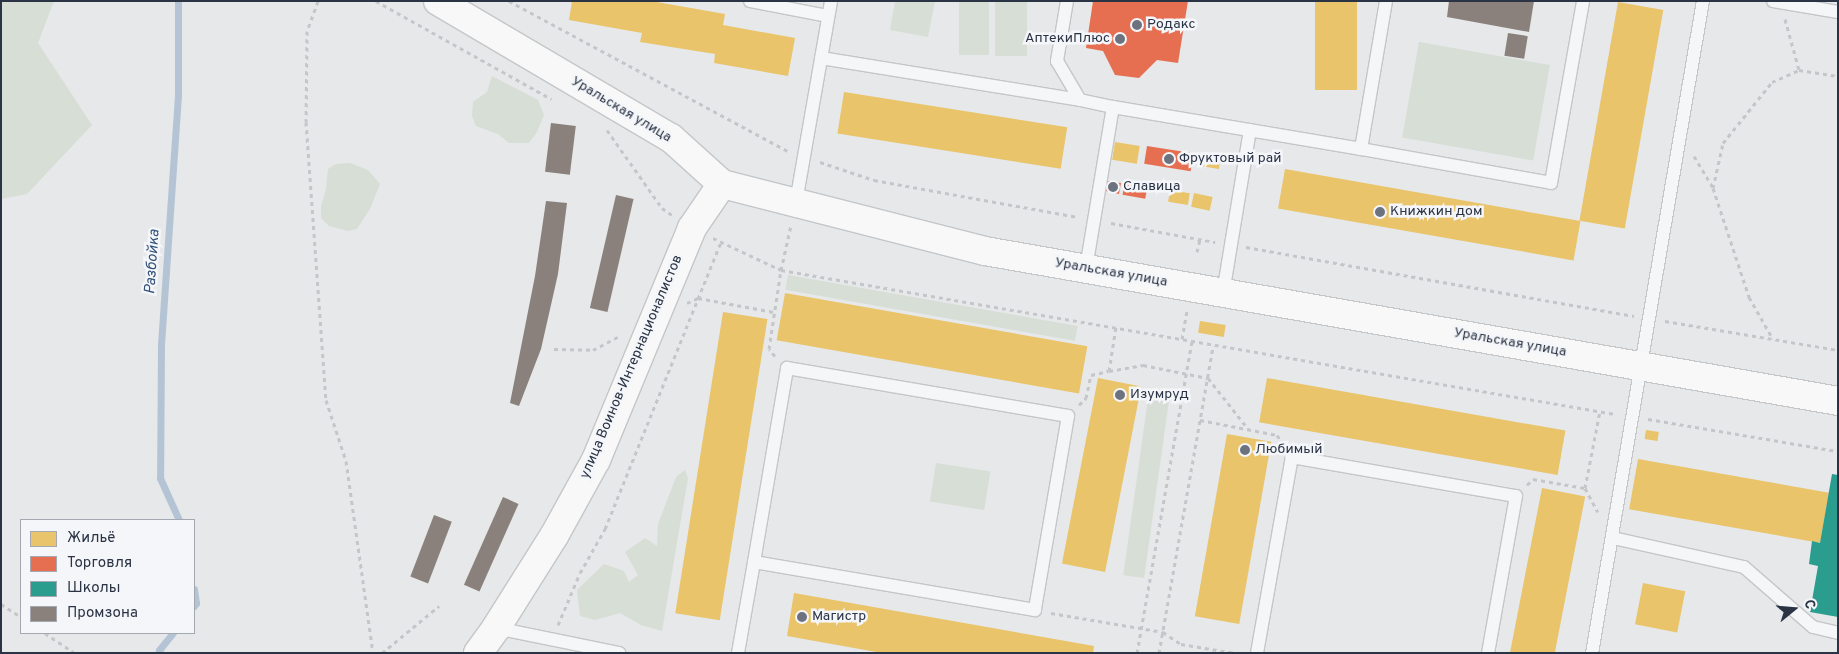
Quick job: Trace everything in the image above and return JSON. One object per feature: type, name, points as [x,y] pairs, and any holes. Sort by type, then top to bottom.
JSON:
[{"type":"street","name":"Уральская улица","points":[[438,1],[671,138],[722,184],[985,250],[1838,401]]},
{"type":"street","name":"улица Воинов-Интернационалистов","points":[[478,653],[554,536],[596,460],[692,228],[722,184]]},
{"type":"lane","points":[[750,1],[828,16]]},
{"type":"lane","points":[[796,202],[831,1]]},
{"type":"lane","points":[[1067,1],[1057,61],[1080,100]]},
{"type":"lane","points":[[1361,149],[1386,1]]},
{"type":"lane","points":[[821,58],[1080,100],[1551,183],[1583,1]]},
{"type":"lane","points":[[1592,653],[1634,417],[1703,1]]},
{"type":"lane","points":[[1777,2],[1838,12]]},
{"type":"lane","points":[[1086,268],[1113,107]]},
{"type":"lane","points":[[1223,293],[1250,130]]},
{"type":"lane","points":[[738,653],[786,368],[1068,416],[1035,610],[754,562]]},
{"type":"lane","points":[[1257,653],[1292,457],[1516,496],[1488,653]]},
{"type":"lane","points":[[1613,538],[1744,566],[1813,627],[1838,632]]},
{"type":"lane","points":[[496,628],[620,653]]},
{"type":"path","points":[[318,1],[306,31],[306,122],[326,400],[346,461],[373,653]]},
{"type":"path","points":[[376,1],[555,101]]},
{"type":"path","points":[[509,1],[787,151],[874,180],[1838,350]]},
{"type":"path","points":[[1777,2],[1799,70]]},
{"type":"path","points":[[1713,188],[1723,143],[1772,82],[1799,70],[1838,76]]},
{"type":"path","points":[[606,130],[662,208]]},
{"type":"path","points":[[1681,134],[1713,188],[1749,297],[1773,339]]},
{"type":"path","points":[[786,368],[769,349],[781,270],[796,202]]},
{"type":"path","points":[[1197,252],[1200,239]]},
{"type":"path","points":[[552,639],[580,573],[605,528],[721,242],[781,270],[1116,327],[1214,346],[1838,451]]},
{"type":"path","points":[[698,298],[774,312]]},
{"type":"path","points":[[1182,339],[1188,305]]},
{"type":"path","points":[[1109,371],[1116,327]]},
{"type":"path","points":[[1137,653],[1192,342]]},
{"type":"path","points":[[1159,653],[1214,346]]},
{"type":"path","points":[[1068,416],[1086,398],[1091,375],[1143,365],[1208,378],[1249,430]]},
{"type":"path","points":[[1516,496],[1533,479],[1585,488],[1600,411]]},
{"type":"path","points":[[1200,420],[1277,435],[1292,457]]},
{"type":"path","points":[[1,604],[20,617]]},
{"type":"path","points":[[382,653],[439,606]]},
{"type":"path","points":[[1035,610],[1163,632],[1181,644],[1235,653]]},
{"type":"path","points":[[46,634],[75,653]]},
{"type":"shaded area","points":[[1,1],[54,1],[38,43],[92,125],[27,194],[1,199]]},
{"type":"shaded area","points":[[895,1],[935,1],[928,37],[890,30]]},
{"type":"shaded area","points":[[959,1],[989,1],[989,55],[959,55]]},
{"type":"shaded area","points":[[995,1],[1027,1],[1027,56],[995,56]]},
{"type":"shaded area","points":[[1419,42],[1550,65],[1533,161],[1402,138]]},
{"type":"shaded area","points":[[492,76],[538,100],[544,115],[537,132],[529,143],[509,143],[498,134],[476,126],[472,116],[473,102],[487,92]]},
{"type":"shaded area","points":[[350,163],[368,170],[380,184],[370,209],[357,229],[348,231],[329,226],[321,218],[321,206],[326,189],[328,169],[336,164]]},
{"type":"shaded area","points":[[788,275],[1078,326],[1075,341],[785,290]]},
{"type":"shaded area","points":[[1149,392],[1170,395],[1144,578],[1123,575]]},
{"type":"shaded area","points":[[936,463],[990,472],[984,510],[930,502]]},
{"type":"shaded area","points":[[685,470],[688,478],[662,631],[641,625],[620,613],[595,620],[580,616],[577,590],[604,564],[624,571],[629,582],[638,575],[625,552],[645,538],[657,546],[658,524],[676,477]]},
{"type":"building: Жильё","points":[[572,1],[651,1],[725,14],[723,25],[795,38],[788,76],[714,63],[715,54],[640,42],[642,33],[569,20]]},
{"type":"building: Жильё","points":[[1315,1],[1357,1],[1357,90],[1315,90]]},
{"type":"building: Жильё","points":[[1618,2],[1663,10],[1625,229],[1579,221]]},
{"type":"building: Жильё","points":[[844,92],[1067,127],[1061,169],[837,133]]},
{"type":"building: Жильё","points":[[1115,142],[1140,146],[1137,164],[1112,160]]},
{"type":"building: Жильё","points":[[1201,154],[1221,157],[1219,169],[1199,166]]},
{"type":"building: Жильё","points":[[1285,169],[1580,221],[1573,260],[1278,208]]},
{"type":"building: Жильё","points":[[1170,190],[1190,193],[1188,205],[1168,202]]},
{"type":"building: Жильё","points":[[1194,193],[1213,197],[1210,211],[1191,207]]},
{"type":"building: Жильё","points":[[785,293],[1087,346],[1079,394],[777,340]]},
{"type":"building: Жильё","points":[[723,312],[767,319],[720,620],[675,613]]},
{"type":"building: Жильё","points":[[1200,321],[1226,325],[1224,337],[1198,333]]},
{"type":"building: Жильё","points":[[1098,378],[1141,386],[1105,572],[1062,564]]},
{"type":"building: Жильё","points":[[1267,378],[1565,431],[1558,475],[1259,422]]},
{"type":"building: Жильё","points":[[1646,430],[1659,432],[1657,441],[1645,439]]},
{"type":"building: Жильё","points":[[1227,434],[1271,442],[1239,624],[1195,616]]},
{"type":"building: Жильё","points":[[1638,459],[1829,493],[1820,543],[1629,509]]},
{"type":"building: Жильё","points":[[1542,488],[1585,496],[1555,653],[1510,653]]},
{"type":"building: Жильё","points":[[1643,583],[1685,591],[1677,632],[1635,624]]},
{"type":"building: Жильё","points":[[794,593],[1094,646],[1093,653],[882,653],[787,636]]},
{"type":"building: Торговля","name":"Родакс","points":[[1093,1],[1188,1],[1178,63],[1157,60],[1139,78],[1115,75],[1103,51],[1086,48]]},
{"type":"building: Торговля","name":"Фруктовый рай","points":[[1147,146],[1193,153],[1191,171],[1144,164]]},
{"type":"building: Торговля","name":"Славица","points":[[1107,181],[1121,183],[1119,194],[1106,191]]},
{"type":"building: Торговля","points":[[1125,181],[1148,185],[1145,199],[1123,195]]},
{"type":"building: Школы","points":[[1832,474],[1838,475],[1838,617],[1810,612],[1818,566],[1809,564],[1812,541],[1820,543]]},
{"type":"building: Промзона","points":[[1449,1],[1534,1],[1529,32],[1447,17]]},
{"type":"building: Промзона","points":[[1508,33],[1528,36],[1524,59],[1504,56]]},
{"type":"building: Промзона","points":[[551,123],[576,126],[570,175],[545,172]]},
{"type":"building: Промзона","points":[[616,195],[634,199],[607,312],[590,308]]},
{"type":"building: Промзона","points":[[546,201],[567,203],[558,274],[541,349],[519,406],[510,403],[535,276]]},
{"type":"building: Промзона","points":[[503,497],[519,504],[479,592],[464,585]]},
{"type":"building: Промзона","points":[[434,515],[452,522],[428,583],[410,577]]},
{"type":"waterway","name":"Разбойка","points":[[178,1],[178,95],[161,346],[160,478],[179,519]]},
{"type":"waterway","name":"Разбойка","points":[[195,596],[195,604]]},
{"type":"waterway","name":"Разбойка","points":[[160,653],[159,650],[172,634]]},
{"type":"place","name":"Родакс","points":[[1137,25]]},
{"type":"place","name":"АптекиПлюс","points":[[1120,39]]},
{"type":"place","name":"Фруктовый рай","points":[[1169,159]]},
{"type":"place","name":"Славица","points":[[1113,187]]},
{"type":"place","name":"Книжкин дом","points":[[1380,212]]},
{"type":"place","name":"Изумруд","points":[[1120,395]]},
{"type":"place","name":"Любимый","points":[[1245,450]]},
{"type":"place","name":"Магистр","points":[[802,617]]}]
